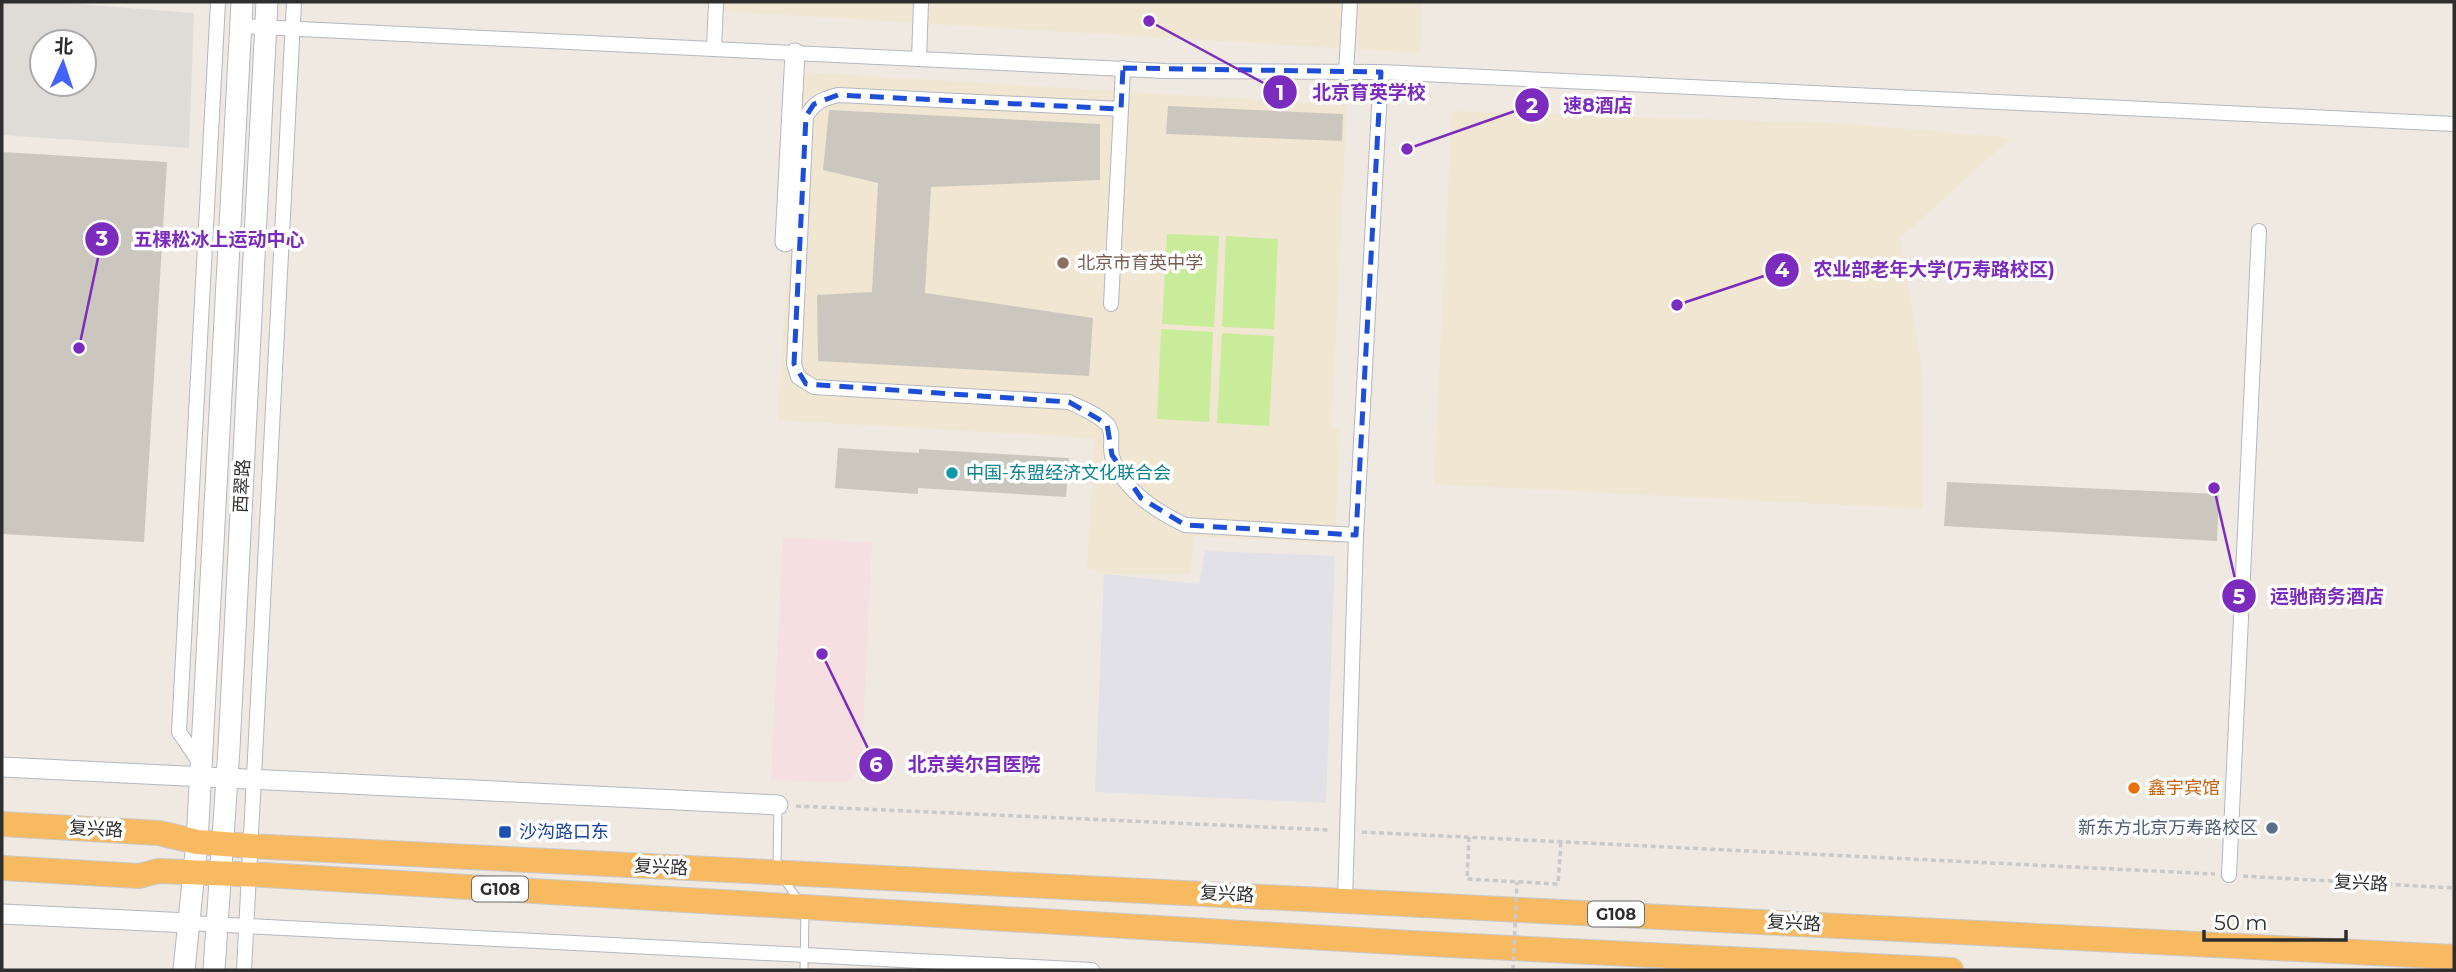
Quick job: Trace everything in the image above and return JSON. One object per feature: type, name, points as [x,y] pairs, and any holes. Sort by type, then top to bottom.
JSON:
[{"type":"highway","name":"复兴路","points":[[2,824],[159,832],[197,842],[251,846],[2454,957]]},
{"type":"highway","name":"复兴路","points":[[2,868],[139,876],[158,871],[249,874],[1411,943],[1951,970]]},
{"type":"main road","name":"西翠路","points":[[195,872],[242,2]]},
{"type":"main road","name":"西翠路","points":[[214,970],[227,778],[267,2]]},
{"type":"main road","points":[[184,970],[195,872]]},
{"type":"street","points":[[200,771],[179,732],[218,2]]},
{"type":"street","points":[[244,970],[294,2]]},
{"type":"street","points":[[714,49],[716,2]]},
{"type":"street","points":[[919,58],[921,2]]},
{"type":"street","points":[[1346,73],[1350,2]]},
{"type":"street","points":[[240,26],[1165,71],[1381,72],[2454,124]]},
{"type":"street","points":[[785,242],[795,53]]},
{"type":"street","points":[[1111,304],[1123,68]]},
{"type":"street","points":[[1345,900],[1356,535],[1381,72]]},
{"type":"street","points":[[1121,109],[838,95],[814,104],[806,116],[794,364],[798,377],[814,387],[1069,402],[1107,424],[1111,432],[1112,455],[1122,475],[1141,498],[1163,514],[1185,525],[1356,535]]},
{"type":"street","points":[[2229,875],[2259,231]]},
{"type":"street","points":[[2,767],[200,771],[227,778],[253,780],[778,805]]},
{"type":"street","points":[[2,914],[189,923],[804,963],[1092,970]]},
{"type":"lane","points":[[778,805],[777,871],[805,908],[804,963]]},
{"type":"path","name":"复兴路","points":[[778,805],[1561,841],[2454,888]]},
{"type":"path","points":[[1469,837],[1467,879],[1558,884],[1561,841]]},
{"type":"path","points":[[1513,970],[1517,881]]},
{"type":"highlighted area","points":[[1123,68],[1381,72],[1356,535],[1185,525],[1141,498],[1112,455],[1107,424],[1069,402],[806,384],[794,364],[806,116],[814,104],[838,95],[1121,109]]},
{"type":"shaded area","points":[[2,2],[52,2],[194,13],[189,148],[2,135]]},
{"type":"shaded area","points":[[720,2],[1422,2],[1420,53],[720,11]]},
{"type":"shaded area","name":"北京市育英中学","points":[[799,72],[1347,105],[1331,429],[1340,429],[1335,544],[1194,536],[1190,574],[1104,574],[1087,569],[1095,438],[778,420]]},
{"type":"shaded area","points":[[1452,111],[1852,124],[2011,138],[1900,238],[1922,372],[1923,509],[1434,484]]},
{"type":"shaded area","points":[[783,538],[872,542],[861,767],[848,782],[771,780]]},
{"type":"shaded area","points":[[1205,551],[1335,556],[1326,803],[1095,792],[1104,574],[1199,584]]},
{"type":"green space","points":[[1167,234],[1219,236],[1214,327],[1162,324]]},
{"type":"green space","points":[[1226,236],[1278,239],[1274,329],[1222,327]]},
{"type":"green space","points":[[1161,329],[1213,332],[1209,422],[1157,419]]},
{"type":"green space","points":[[1222,333],[1274,336],[1269,426],[1217,423]]},
{"type":"building","points":[[1168,106],[1343,114],[1342,141],[1166,134]]},
{"type":"building","points":[[829,110],[1100,124],[1100,180],[931,187],[925,293],[1093,318],[1089,376],[818,361],[817,295],[872,292],[878,183],[823,170]]},
{"type":"building","points":[[2,152],[167,162],[144,542],[2,534]]},
{"type":"building","name":"中国-东盟经济文化联合会","points":[[838,448],[919,453],[919,449],[1069,458],[1066,497],[918,488],[918,494],[835,488]]},
{"type":"building","points":[[1947,482],[2219,494],[2217,541],[1944,526]]},
{"type":"place","name":"北京育英学校","points":[[1149,21]]},
{"type":"place","name":"速8酒店","points":[[1407,149]]},
{"type":"place","name":"北京市育英中学","points":[[1063,263]]},
{"type":"place","name":"农业部老年大学(万寿路校区)","points":[[1677,305]]},
{"type":"place","name":"五棵松冰上运动中心","points":[[79,348]]},
{"type":"place","name":"中国-东盟经济文化联合会","points":[[952,473]]},
{"type":"place","name":"运驰商务酒店","points":[[2214,488]]},
{"type":"place","name":"北京美尔目医院","points":[[822,654]]},
{"type":"place","name":"鑫宇宾馆","points":[[2134,788]]},
{"type":"place","name":"新东方北京万寿路校区","points":[[2272,828]]},
{"type":"place","name":"沙沟路口东","points":[[505,832]]}]
